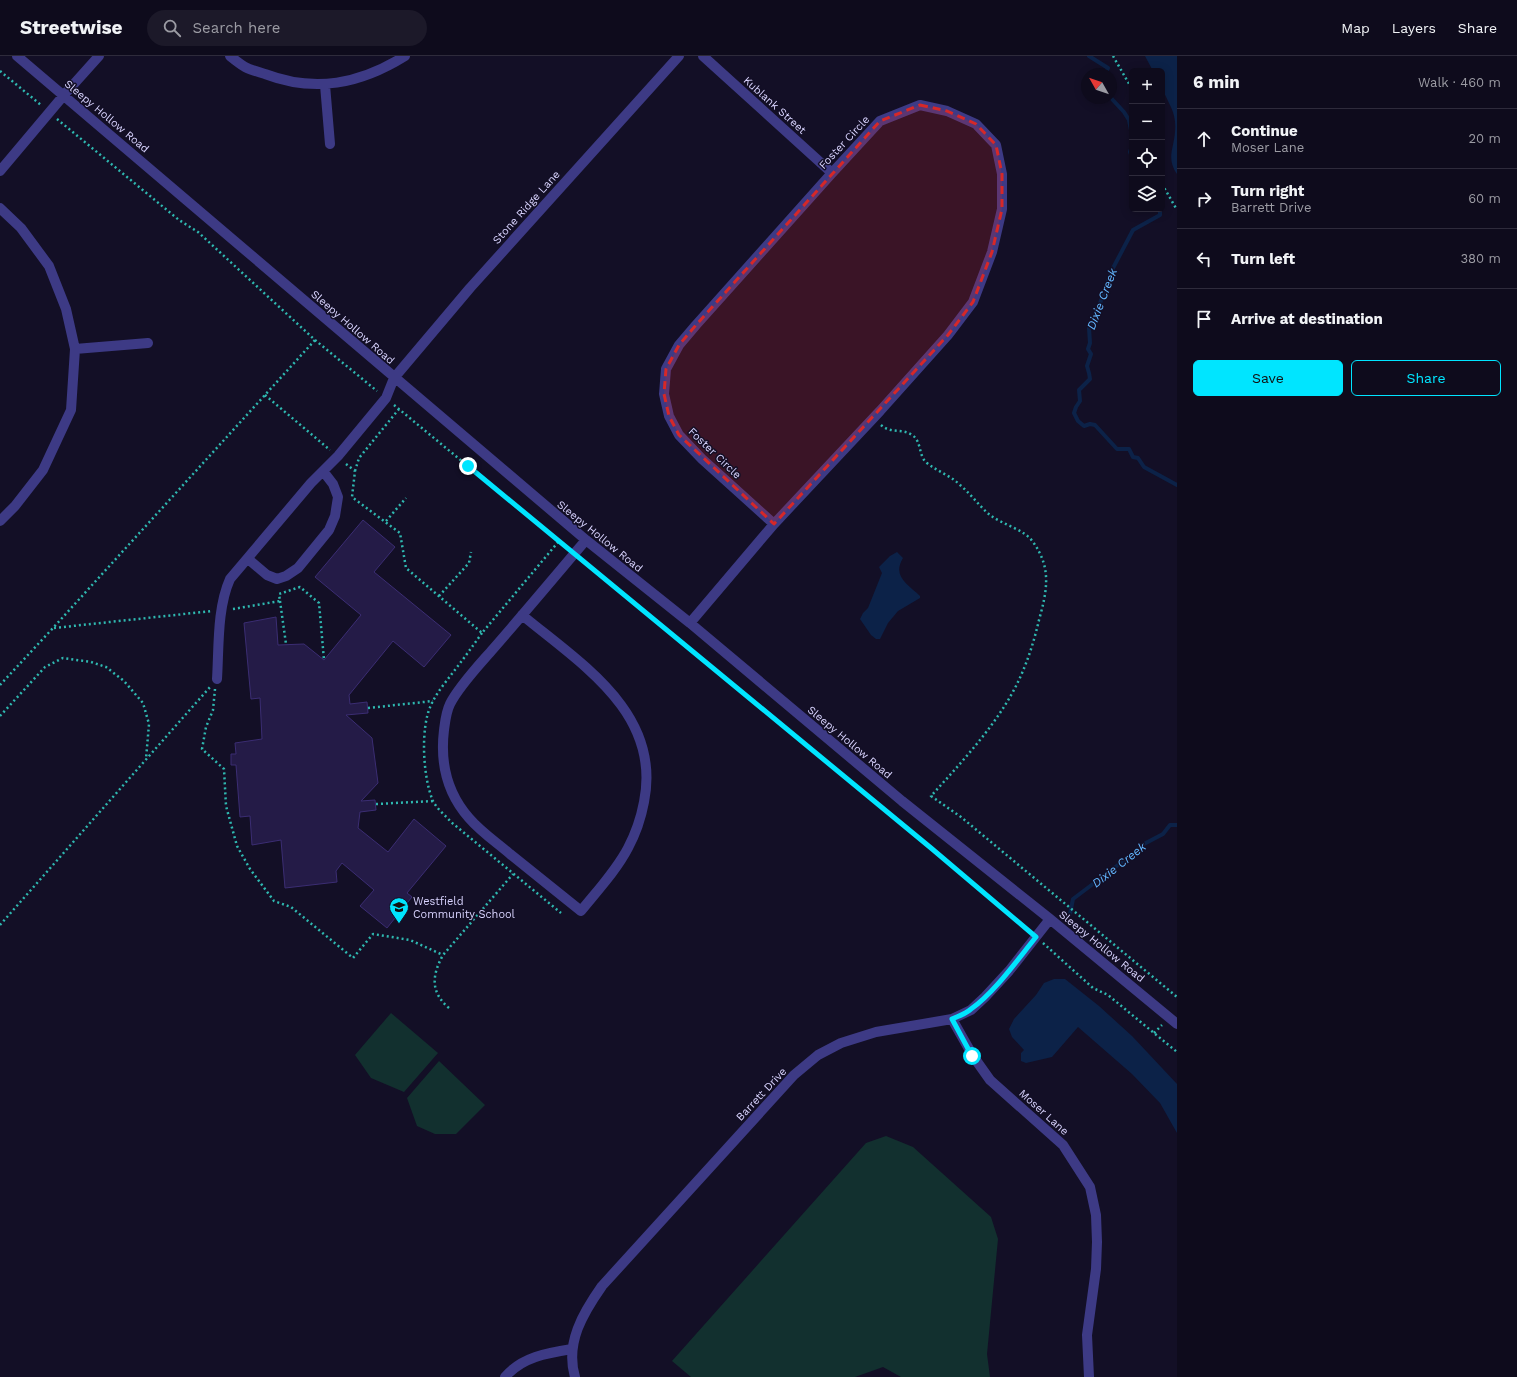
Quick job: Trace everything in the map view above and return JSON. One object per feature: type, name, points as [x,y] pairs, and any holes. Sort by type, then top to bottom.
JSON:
[{"type":"street","name":"Sleepy Hollow Road","points":[[17,56],[586,540],[690,623],[902,801],[1177,1024]]},
{"type":"street","points":[[0,171],[99,56]]},
{"type":"street","points":[[230,56],[245,67],[274,78],[300,84],[325,84],[356,79],[376,71],[405,56]]},
{"type":"street","name":"Stone Ridge Lane","points":[[217,679],[221,610],[224,592],[230,579],[311,483],[338,456],[386,398],[394,378],[470,288],[679,56]]},
{"type":"street","name":"Kublank Street","points":[[703,56],[832,173]]},
{"type":"street","points":[[325,84],[330,144]]},
{"type":"street","name":"Foster Circle","points":[[690,623],[774,524],[948,335],[973,302],[992,252],[1002,209],[1002,174],[996,145],[976,124],[947,111],[920,105],[880,121],[696,325],[679,345],[666,369],[664,394],[669,416],[679,435],[702,459],[774,524]]},
{"type":"street","points":[[0,208],[21,228],[49,266],[66,309],[74,349],[71,410],[43,470],[15,506],[0,521]]},
{"type":"street","points":[[74,349],[148,343]]},
{"type":"street","points":[[248,558],[267,575],[277,580],[298,568],[329,530],[335,516],[338,497],[333,484],[323,471]]},
{"type":"street","points":[[522,615],[555,641],[615,696],[634,724],[647,764],[645,796],[636,832],[620,861],[581,911],[477,826],[456,801],[446,776],[442,754],[442,744],[445,724],[451,703],[459,690],[522,615],[586,540]]},
{"type":"street","name":"Barrett Drive","points":[[575,1377],[572,1368],[572,1349],[576,1330],[589,1304],[602,1286],[794,1075],[818,1055],[841,1043],[876,1032],[952,1019],[971,1010],[1009,971],[1050,920]]},
{"type":"street","name":"Moser Lane","points":[[952,1019],[972,1056],[990,1080],[1063,1145],[1090,1187],[1096,1215],[1098,1242],[1087,1335],[1089,1377]]},
{"type":"street","points":[[505,1377],[510,1371],[528,1359],[544,1353],[572,1349]]},
{"type":"path","points":[[1113,56],[1129,84]]},
{"type":"path","points":[[0,71],[179,220],[198,232],[315,340],[919,838],[1036,937],[1093,988],[1108,995],[1177,1052]]},
{"type":"path","points":[[1165,189],[1177,210]]},
{"type":"path","points":[[0,685],[315,340]]},
{"type":"path","points":[[265,395],[355,471]]},
{"type":"path","points":[[399,409],[359,458],[355,471],[352,496],[400,533],[406,568],[482,633]]},
{"type":"path","points":[[873,418],[887,430],[905,432],[912,435],[918,441],[922,458],[926,462],[950,476],[991,516],[1028,536],[1037,548],[1046,568],[1046,597],[1031,649],[1017,684],[980,739],[931,796],[961,818],[1177,997]]},
{"type":"path","points":[[386,521],[406,498]]},
{"type":"path","points":[[559,541],[482,633],[433,701],[427,718],[425,737],[426,775],[434,801],[440,810],[451,822],[512,874],[561,913]]},
{"type":"path","points":[[439,596],[469,563],[471,552]]},
{"type":"path","points":[[280,602],[286,644]]},
{"type":"path","points":[[0,716],[45,667],[64,658],[91,662],[106,667],[124,681],[143,703],[149,724],[146,760]]},
{"type":"path","points":[[0,925],[217,679]]},
{"type":"path","points":[[217,679],[213,710],[206,727],[202,749],[224,769],[226,806],[237,846],[250,869],[274,901],[291,907],[353,958],[373,934],[410,940],[443,955]]},
{"type":"path","points":[[368,708],[433,701]]},
{"type":"path","points":[[376,804],[434,801]]},
{"type":"path","points":[[449,1008],[442,1003],[436,989],[435,971],[443,955],[512,874]]},
{"type":"highlighted area","points":[[920,105],[947,111],[976,124],[996,145],[1002,174],[1002,209],[992,252],[973,302],[948,335],[774,524],[679,435],[669,416],[664,394],[666,369],[679,345],[696,325],[880,121]]},
{"type":"green space","points":[[391,1013],[438,1053],[404,1092],[371,1078],[355,1055]]},
{"type":"green space","points":[[439,1061],[485,1105],[456,1134],[435,1134],[417,1126],[407,1098]]},
{"type":"green space","points":[[886,1136],[913,1147],[991,1217],[998,1239],[987,1354],[990,1377],[901,1377],[883,1367],[855,1377],[691,1377],[672,1361],[866,1143]]},
{"type":"water","points":[[1145,56],[1177,56],[1177,174],[1171,158],[1175,132],[1175,120],[1174,114],[1165,95],[1165,68],[1151,68]]},
{"type":"water","points":[[897,552],[903,558],[899,570],[902,579],[920,596],[920,598],[898,611],[888,623],[880,639],[876,639],[871,635],[860,619],[868,608],[882,573],[879,567],[890,556]]},
{"type":"water","points":[[1054,979],[1065,979],[1099,1006],[1132,1036],[1177,1084],[1177,1133],[1160,1103],[1132,1074],[1078,1027],[1052,1057],[1026,1063],[1021,1061],[1021,1053],[1024,1050],[1012,1037],[1009,1029],[1014,1019],[1036,995],[1044,983]]},
{"type":"building","points":[[363,520],[395,547],[374,572],[451,635],[424,667],[393,641],[349,695],[350,704],[367,702],[368,713],[346,715],[372,738],[378,783],[361,801],[375,800],[376,810],[360,812],[358,828],[388,852],[414,819],[446,846],[407,893],[412,897],[387,928],[360,906],[374,890],[342,863],[336,871],[337,882],[285,888],[281,840],[252,845],[250,816],[240,817],[236,765],[231,765],[231,754],[236,754],[235,743],[262,739],[260,698],[251,699],[244,623],[276,617],[278,645],[304,644],[324,660],[361,615],[315,577]]},
{"type":"waterway","name":"Dixie Creek","points":[[1089,56],[1108,68]]},
{"type":"waterway","name":"Dixie Creek","points":[[1117,104],[1129,120]]},
{"type":"waterway","name":"Dixie Creek","points":[[1160,212],[1160,215],[1133,230],[1112,270],[1095,317],[1089,328],[1090,343],[1088,349],[1091,354],[1087,366],[1090,379],[1079,390],[1080,401],[1074,413],[1078,421],[1084,426],[1090,424],[1095,425],[1117,449],[1129,449],[1133,457],[1138,458],[1144,467],[1177,485]]},
{"type":"waterway","name":"Dixie Creek","points":[[1070,914],[1073,899],[1122,862],[1136,854],[1142,845],[1163,834],[1170,825],[1177,825]]},
{"type":"place","name":"Westfield Community School","points":[[399,924]]},
{"type":"route","points":[[468,466],[931,848],[1036,937],[1009,971],[985,997],[971,1010],[952,1019],[972,1056]]}]
